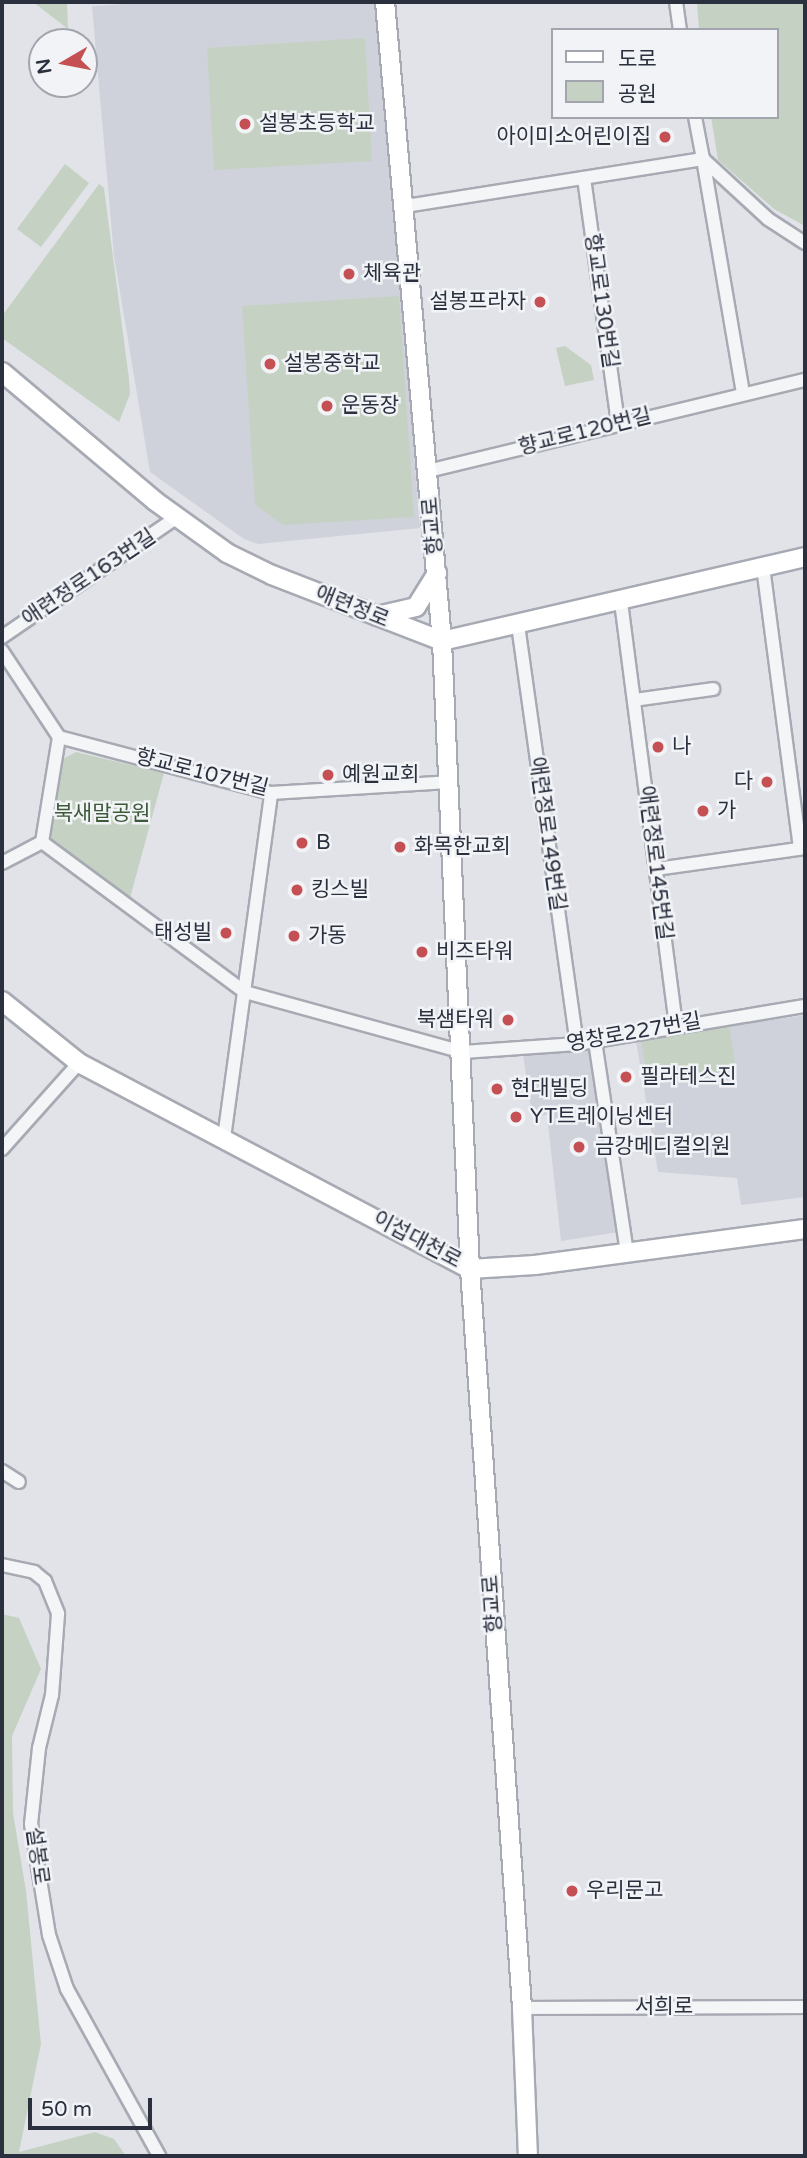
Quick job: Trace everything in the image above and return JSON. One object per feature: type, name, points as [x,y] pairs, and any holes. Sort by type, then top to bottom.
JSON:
[{"type":"street","name":"향교로","points":[[385,2],[407,206],[442,641],[463,1052],[470,1269],[522,2008],[528,2156]]},
{"type":"street","points":[[676,2],[680,28]]},
{"type":"street","points":[[695,119],[743,394]]},
{"type":"street","points":[[407,206],[703,159]]},
{"type":"street","points":[[703,159],[750,204],[805,243]]},
{"type":"street","name":"향교로130번길","points":[[584,178],[618,424]]},
{"type":"street","name":"애련정로","points":[[2,372],[176,518],[248,565],[374,617],[442,641]]},
{"type":"street","name":"향교로120번길","points":[[428,471],[805,380]]},
{"type":"street","name":"애련정로163번길","points":[[2,637],[176,518]]},
{"type":"street","points":[[442,641],[621,602],[805,557]]},
{"type":"street","points":[[656,869],[803,848],[763,567]]},
{"type":"street","points":[[374,617],[416,607],[437,573]]},
{"type":"street","name":"애련정로145번길","points":[[621,602],[676,1025]]},
{"type":"street","name":"애련정로149번길","points":[[517,625],[577,1044]]},
{"type":"street","points":[[2,651],[59,737],[42,842]]},
{"type":"street","points":[[634,700],[713,690]]},
{"type":"street","name":"향교로107번길","points":[[59,737],[271,793],[449,782]]},
{"type":"street","points":[[224,1138],[271,793]]},
{"type":"street","points":[[2,863],[42,842]]},
{"type":"street","points":[[42,842],[245,992],[463,1052]]},
{"type":"street","name":"이섭대천로","points":[[2,1001],[79,1063],[470,1269],[627,1253],[805,1229]]},
{"type":"street","name":"영창로227번길","points":[[463,1052],[577,1044],[676,1025],[805,1006]]},
{"type":"street","points":[[595,1041],[627,1253]]},
{"type":"street","points":[[2,1149],[79,1063]]},
{"type":"street","points":[[2,1471],[19,1482]]},
{"type":"street","name":"설봉로","points":[[2,1565],[34,1572],[45,1581],[58,1614],[51,1695],[39,1748],[31,1824],[49,1935],[67,1989],[159,2156]]},
{"type":"street","name":"서희로","points":[[522,2008],[805,2007]]},
{"type":"shaded area","points":[[159,2],[378,2],[420,528],[258,544],[244,539],[150,472],[114,256],[98,74],[98,28],[94,28],[92,6]]},
{"type":"shaded area","points":[[805,1015],[805,1197],[741,1205],[737,1178],[658,1172],[636,1041]]},
{"type":"shaded area","name":"금강메디컬의원","points":[[593,1045],[619,1232],[561,1241],[547,1115],[532,1116],[523,1055]]},
{"type":"green space","points":[[33,2],[67,2],[67,28]]},
{"type":"green space","points":[[697,2],[805,2],[805,226],[774,209],[718,160],[711,119],[779,119],[779,28],[699,28]]},
{"type":"green space","points":[[365,38],[372,161],[214,170],[207,48]]},
{"type":"green space","points":[[65,164],[89,183],[41,247],[17,229]]},
{"type":"green space","points":[[99,184],[104,188],[129,379],[130,394],[119,422],[2,338],[2,316]]},
{"type":"green space","name":"운동장","points":[[399,296],[414,517],[283,525],[255,505],[242,306]]},
{"type":"green space","points":[[565,346],[591,365],[594,380],[565,386],[556,348]]},
{"type":"green space","name":"북새말공원","points":[[76,752],[164,773],[130,898],[47,840],[63,759]]},
{"type":"green space","points":[[729,1026],[736,1069],[648,1083],[641,1039]]},
{"type":"green space","points":[[2,1614],[19,1618],[41,1669],[12,1736],[13,1813],[26,1891],[41,2044],[19,2152],[95,2132],[114,2139],[126,2156],[2,2156]]},
{"type":"place","name":"설봉초등학교","points":[[245,124]]},
{"type":"place","name":"아이미소어린이집","points":[[665,137]]},
{"type":"place","name":"체육관","points":[[349,274]]},
{"type":"place","name":"설봉프라자","points":[[540,302]]},
{"type":"place","name":"설봉중학교","points":[[270,364]]},
{"type":"place","name":"운동장","points":[[327,406]]},
{"type":"place","name":"나","points":[[658,747]]},
{"type":"place","name":"예원교회","points":[[328,775]]},
{"type":"place","name":"다","points":[[767,782]]},
{"type":"place","name":"가","points":[[703,811]]},
{"type":"place","name":"B","points":[[302,843]]},
{"type":"place","name":"화목한교회","points":[[400,847]]},
{"type":"place","name":"킹스빌","points":[[297,890]]},
{"type":"place","name":"태성빌","points":[[226,933]]},
{"type":"place","name":"가동","points":[[294,936]]},
{"type":"place","name":"비즈타워","points":[[422,952]]},
{"type":"place","name":"북샘타워","points":[[508,1020]]},
{"type":"place","name":"필라테스진","points":[[626,1077]]},
{"type":"place","name":"현대빌딩","points":[[497,1089]]},
{"type":"place","name":"YT트레이닝센터","points":[[516,1117]]},
{"type":"place","name":"금강메디컬의원","points":[[579,1147]]},
{"type":"place","name":"우리문고","points":[[572,1891]]}]
